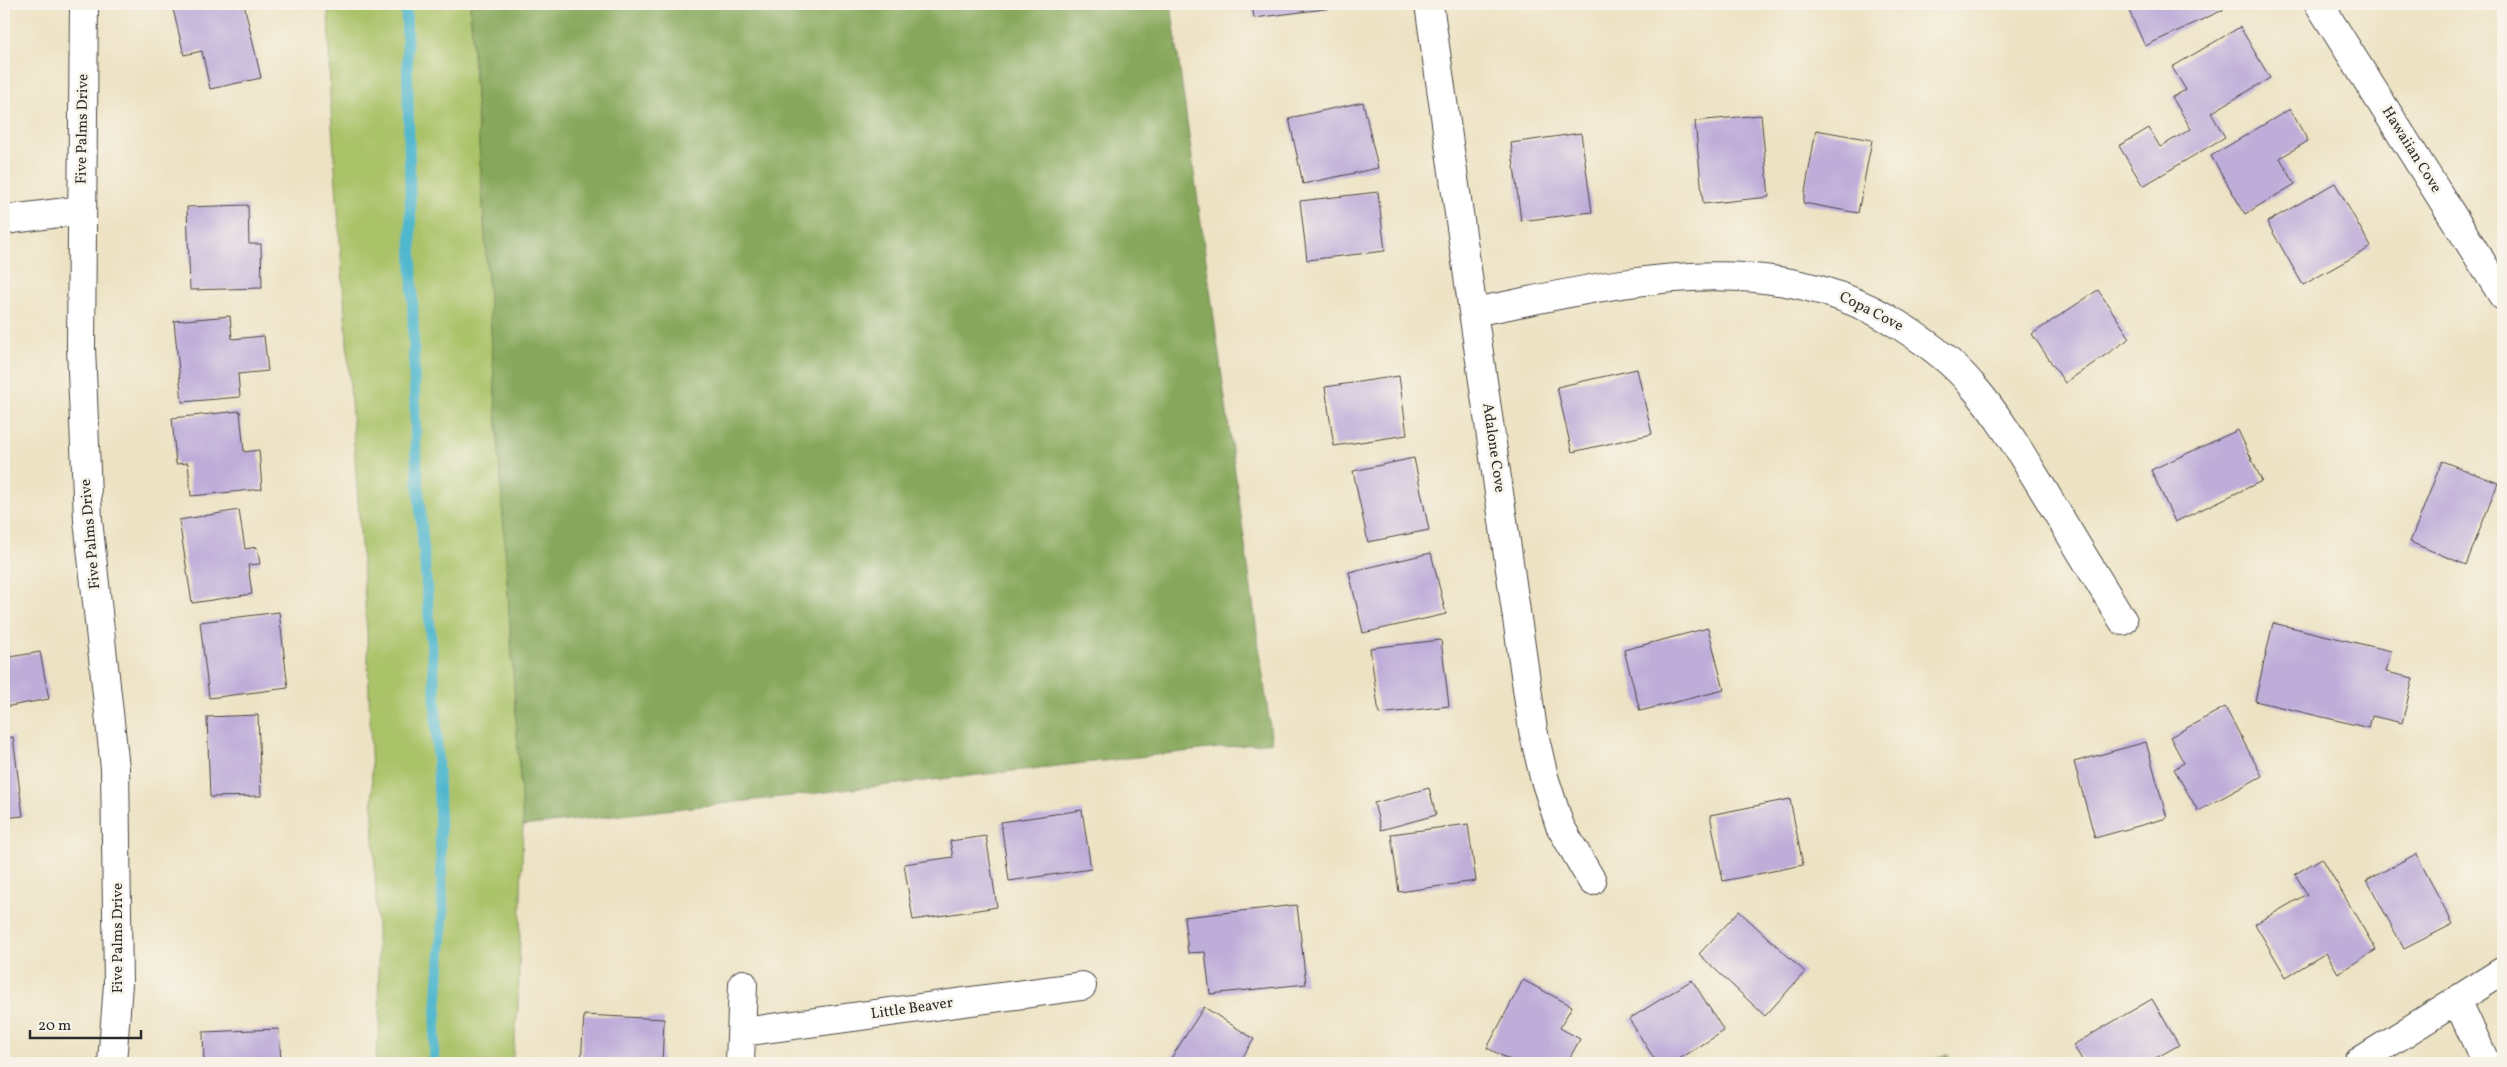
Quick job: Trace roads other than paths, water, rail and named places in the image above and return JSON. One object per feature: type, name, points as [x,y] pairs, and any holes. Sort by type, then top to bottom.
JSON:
[{"type":"street","name":"Five Palms Drive","points":[[84,4],[81,347],[88,520],[115,768],[118,840],[118,984],[112,1063]]},
{"type":"street","name":"Adalone Cove","points":[[1429,4],[1536,739],[1544,777],[1560,826],[1592,881]]},
{"type":"street","name":"Hawaiian Cove","points":[[2319,4],[2503,296]]},
{"type":"street","points":[[4,220],[82,210]]},
{"type":"street","name":"Copa Cove","points":[[1474,312],[1636,280],[1694,275],[1735,275],[1775,279],[1824,289],[1857,302],[1888,318],[1918,337],[1946,359],[1970,383],[2008,431],[2123,622]]},
{"type":"street","points":[[2357,1063],[2503,971]]},
{"type":"street","points":[[740,1063],[743,1032],[743,984]]},
{"type":"street","name":"Little Beaver","points":[[743,1032],[1082,986]]},
{"type":"street","points":[[2457,1000],[2486,1063]]},
{"type":"waterway","points":[[406,4],[416,457],[435,690],[443,915],[433,1063]]}]
